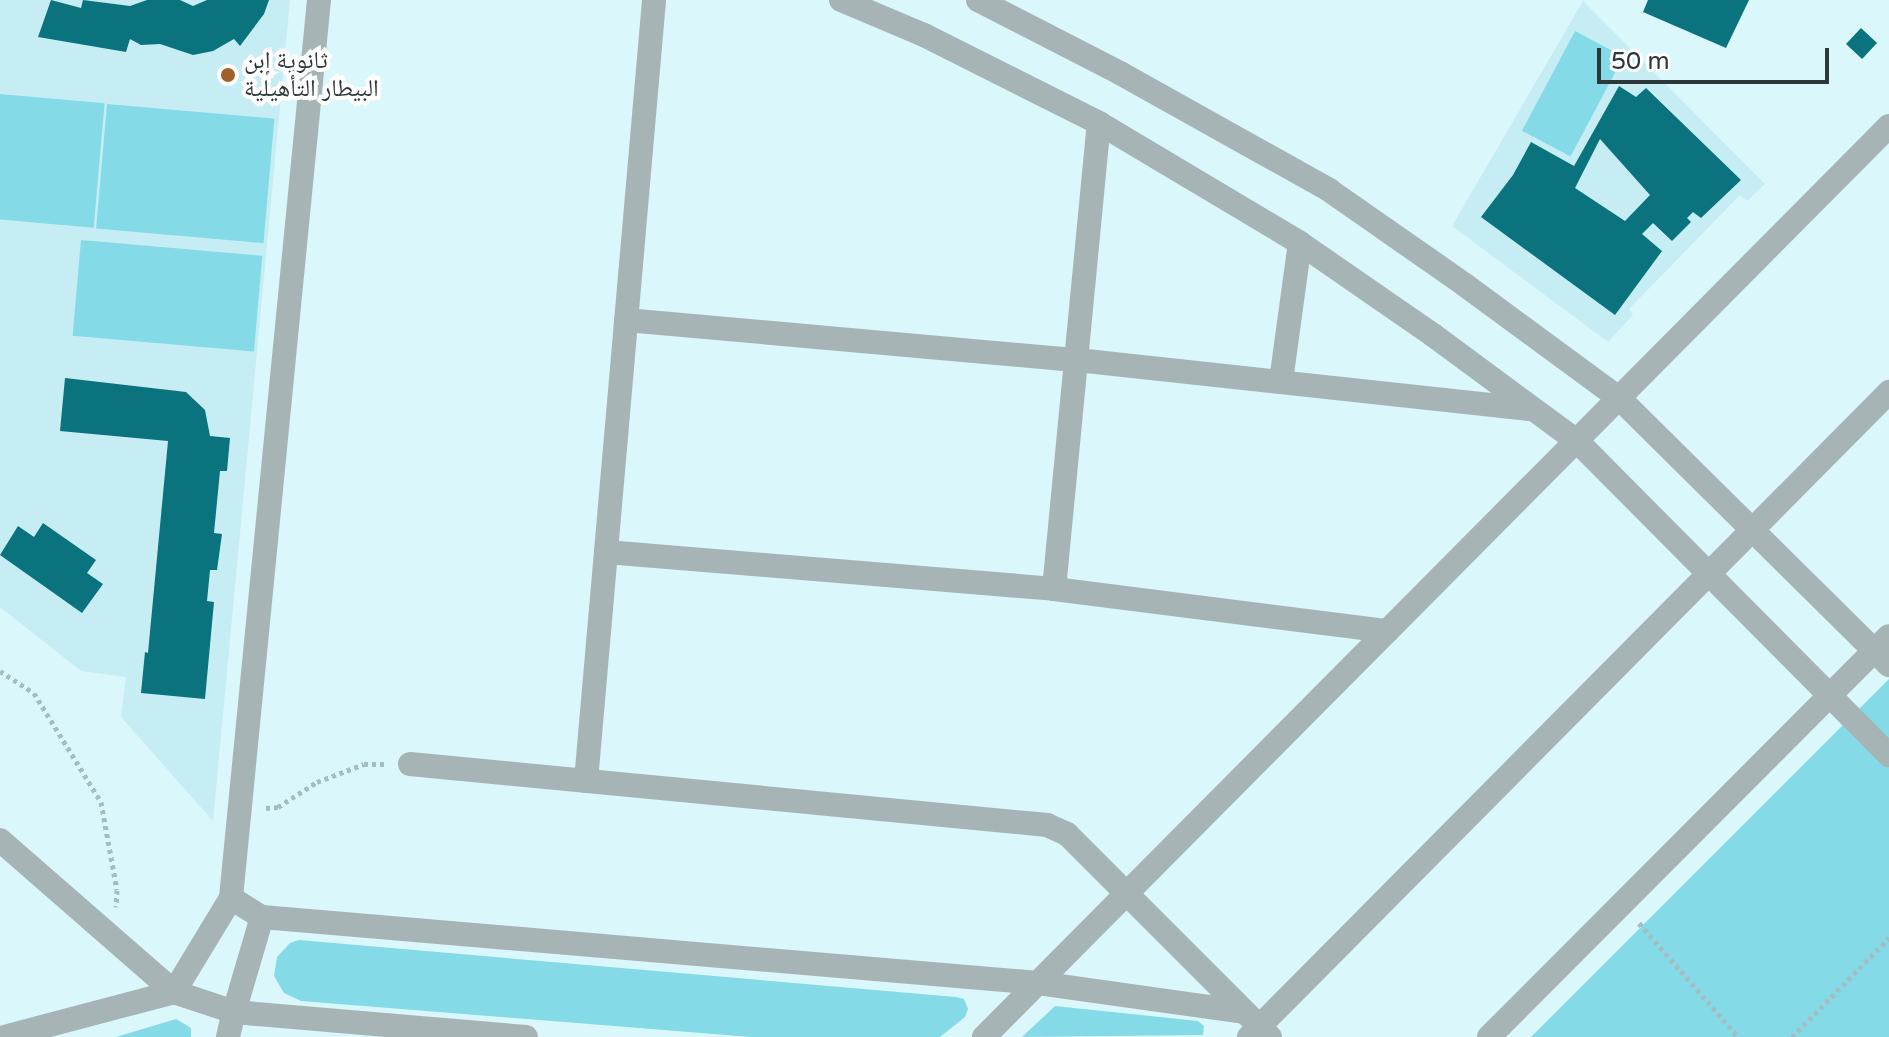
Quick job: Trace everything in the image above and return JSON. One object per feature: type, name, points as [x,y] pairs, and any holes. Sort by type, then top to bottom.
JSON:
[{"type":"street","points":[[4,1036],[174,992],[231,898],[319,0]]},
{"type":"street","points":[[586,781],[654,0]]},
{"type":"street","points":[[841,0],[924,35],[1099,123],[1300,243],[1533,409],[1577,441],[1709,570],[1889,755]]},
{"type":"street","points":[[978,0],[1120,73],[1329,190],[1619,398],[1751,529],[1884,651],[1830,694],[1489,1037]]},
{"type":"street","points":[[1054,589],[1099,123]]},
{"type":"street","points":[[984,1037],[1889,126]]},
{"type":"street","points":[[1281,381],[1300,243]]},
{"type":"street","points":[[626,320],[1077,360],[1533,409]]},
{"type":"street","points":[[1256,1028],[1889,392]]},
{"type":"street","points":[[606,552],[1054,589],[1387,631]]},
{"type":"street","points":[[410,764],[1047,825],[1067,834],[1256,1028]]},
{"type":"street","points":[[0,840],[174,992],[234,1012],[526,1037]]},
{"type":"street","points":[[231,898],[262,917],[1038,983],[1256,1028]]},
{"type":"street","points":[[228,1037],[262,917]]},
{"type":"path","points":[[0,671],[34,693],[101,802],[117,890],[114,939]]},
{"type":"path","points":[[241,810],[278,807],[317,782],[364,764],[410,764]]},
{"type":"path","points":[[1622,903],[1738,1037]]},
{"type":"path","points":[[1792,1037],[1889,938]]},
{"type":"shaded area","points":[[0,0],[290,0],[213,821],[121,717],[126,677],[81,671],[0,607]]},
{"type":"shaded area","points":[[1583,1],[1765,184],[1747,201],[1740,195],[1629,309],[1633,315],[1608,342],[1452,226]]},
{"type":"shaded area","points":[[1575,31],[1624,57],[1571,157],[1522,131]]},
{"type":"shaded area","points":[[0,94],[105,103],[94,228],[0,219]]},
{"type":"shaded area","points":[[107,104],[274,119],[263,243],[96,229]]},
{"type":"shaded area","points":[[81,240],[262,256],[254,351],[73,336]]},
{"type":"shaded area","points":[[1889,679],[1889,1037],[1531,1037]]},
{"type":"shaded area","points":[[299,940],[956,997],[964,999],[968,1009],[965,1017],[940,1037],[751,1037],[301,1001],[284,993],[274,976],[277,957],[290,943]]},
{"type":"shaded area","points":[[1055,1006],[1198,1021],[1204,1026],[1203,1035],[1022,1037]]},
{"type":"shaded area","points":[[176,1019],[191,1028],[191,1037],[116,1037]]},
{"type":"building","points":[[51,0],[81,8],[83,0],[130,6],[147,0],[180,0],[193,6],[207,0],[269,0],[264,14],[240,46],[234,39],[213,51],[193,55],[160,44],[141,45],[130,39],[126,52],[38,37]]},
{"type":"building","points":[[1648,0],[1749,0],[1726,48],[1643,12]]},
{"type":"building","points":[[1861,28],[1877,43],[1862,59],[1846,44]]},
{"type":"building","points":[[1619,86],[1636,97],[1646,88],[1741,180],[1701,218],[1693,212],[1687,218],[1691,222],[1672,241],[1653,223],[1642,234],[1662,251],[1615,315],[1481,217],[1513,175],[1531,142],[1574,166]],"holes":[[[1600,139],[1650,195],[1625,221],[1575,188]]]},
{"type":"building","points":[[65,378],[186,392],[205,410],[210,436],[230,438],[227,471],[220,471],[214,533],[222,534],[217,570],[210,570],[207,601],[214,602],[205,699],[141,693],[145,652],[148,653],[168,441],[60,431]]},
{"type":"building","points":[[43,523],[96,560],[87,573],[103,584],[82,613],[0,555],[18,526],[34,537]]},
{"type":"place","name":"ثانوية إبن البيطار التأهيلية","points":[[228,75]]}]
